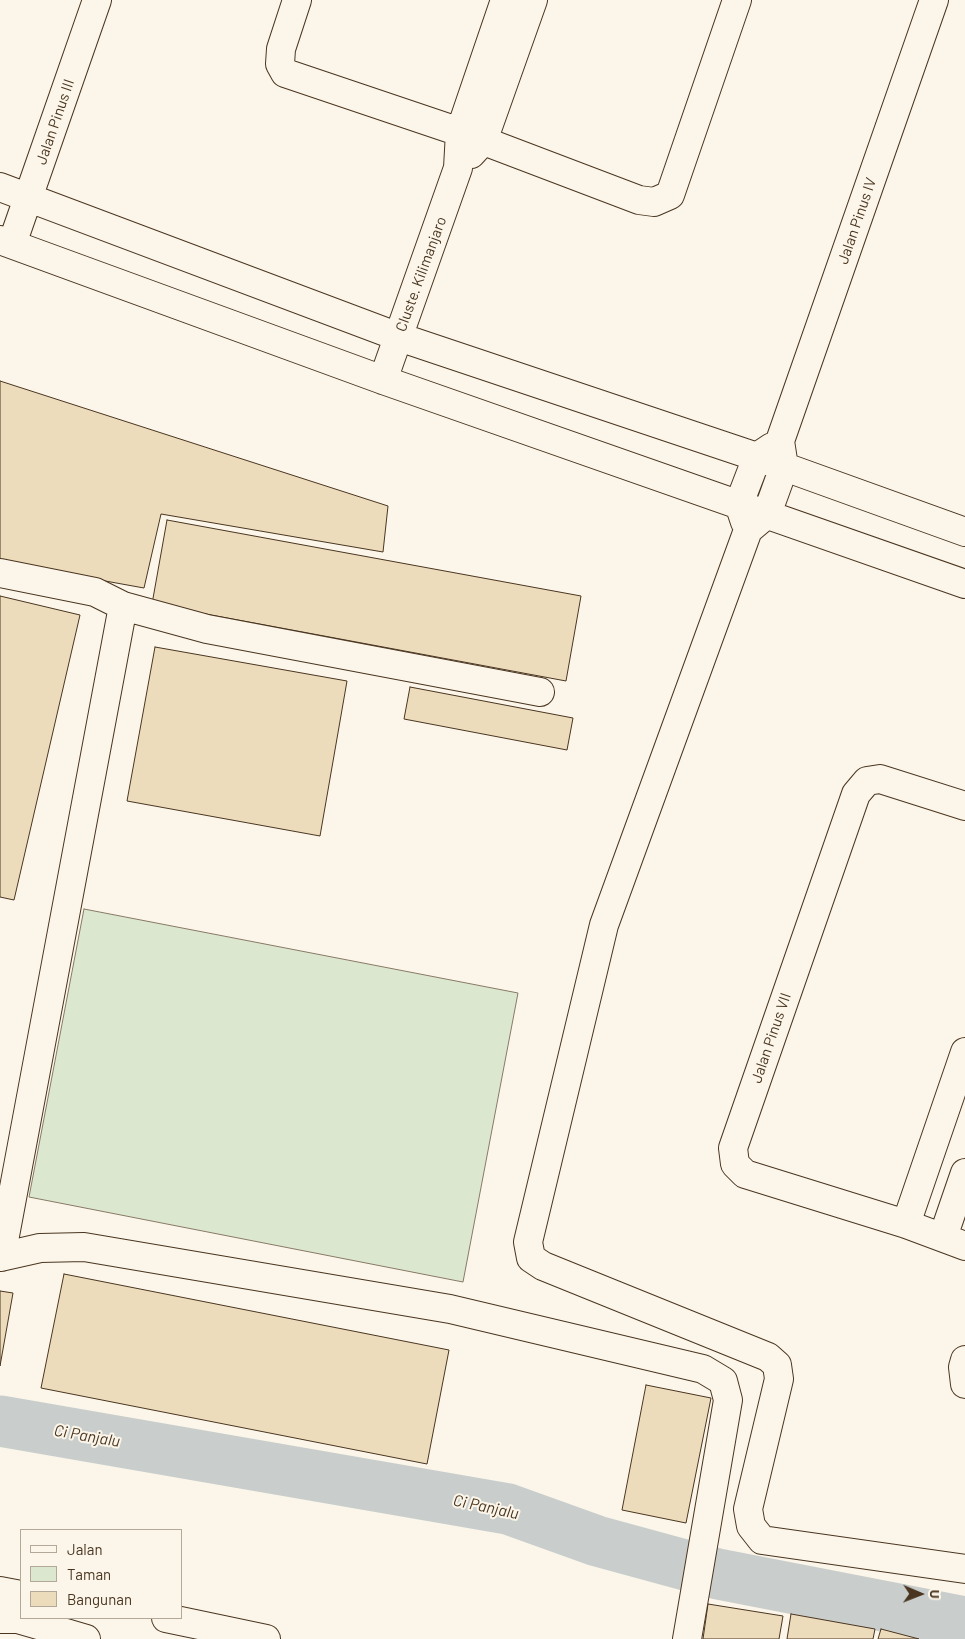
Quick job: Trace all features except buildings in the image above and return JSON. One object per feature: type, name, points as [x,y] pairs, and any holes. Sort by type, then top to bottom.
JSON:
[{"type":"street","name":"Jalan Pinus III","points":[[6,242],[29,197],[97,0]]},
{"type":"street","points":[[297,0],[280,49],[280,64],[285,73],[472,137],[639,200],[654,202],[670,195],[737,0]]},
{"type":"street","name":"Cluste. Kilimanjaro","points":[[472,137],[505,0]]},
{"type":"street","name":"Cluste. Kilimanjaro","points":[[383,380],[458,168],[534,0]]},
{"type":"street","name":"Jalan Pinus IV","points":[[934,0],[782,454],[604,925],[528,1242],[531,1258],[543,1266],[768,1357],[777,1365],[779,1379],[748,1509],[751,1526],[762,1540],[965,1569]]},
{"type":"street","points":[[0,187],[398,336],[757,457],[782,454],[808,476],[965,532]]},
{"type":"street","points":[[6,242],[383,380],[740,504],[757,522],[965,584]]},
{"type":"street","points":[[740,504],[757,457]]},
{"type":"street","points":[[0,573],[95,592],[123,606],[207,629],[540,692]]},
{"type":"street","points":[[123,606],[1,1257],[40,1248],[84,1247],[450,1309],[703,1369],[723,1381],[728,1400],[687,1639]]},
{"type":"street","name":"Jalan Pinus VII","points":[[954,1242],[906,1224],[745,1174],[735,1164],[734,1148],[856,794],[867,781],[880,779],[965,806]]},
{"type":"street","points":[[906,1224],[965,1052]]},
{"type":"street","points":[[954,1242],[965,1174]]},
{"type":"street","points":[[965,1360],[963,1367],[965,1384]]},
{"type":"street","points":[[0,1591],[20,1595]]},
{"type":"street","points":[[0,1619],[18,1619],[86,1639]]},
{"type":"street","points":[[171,1619],[266,1639]]},
{"type":"green space","points":[[84,909],[518,993],[463,1282],[29,1197]]},
{"type":"waterway","name":"Ci Panjalu","points":[[0,1421],[508,1509],[597,1541],[718,1574],[965,1622]]}]
